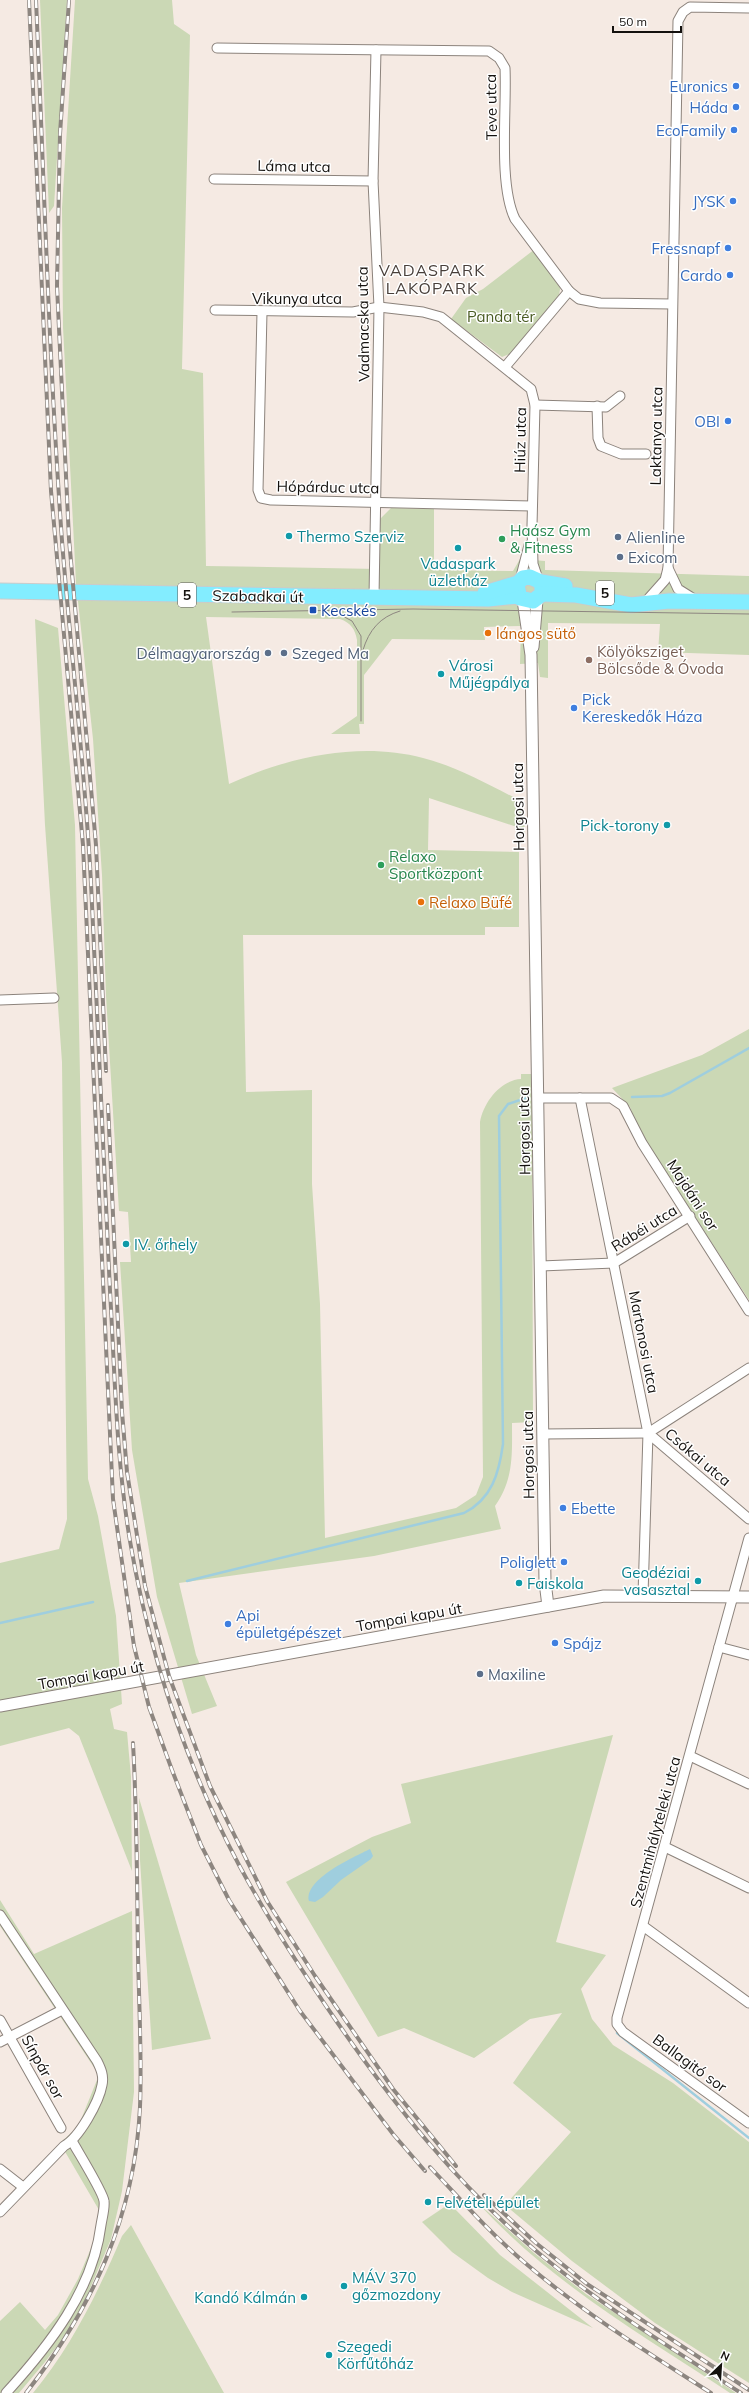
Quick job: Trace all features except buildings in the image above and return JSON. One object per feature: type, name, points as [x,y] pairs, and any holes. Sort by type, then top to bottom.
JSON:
[{"type":"main road","name":"Szabadkai út","points":[[0,591],[374,597],[468,597],[530,589],[649,598],[669,601],[749,602]]},
{"type":"main road","name":"Szabadkai út","points":[[530,589],[576,595],[631,605],[669,601]]},
{"type":"street","name":"Laktanya utca","points":[[649,598],[665,580],[668,568],[678,21],[684,12],[690,8],[749,8]]},
{"type":"street","name":"Teve utca","points":[[217,48],[489,51],[499,58],[505,68],[506,186],[510,209],[568,292],[579,300],[600,303],[672,304]]},
{"type":"street","name":"Vadmacska utca","points":[[374,597],[380,307],[374,181],[376,50]]},
{"type":"street","name":"Láma utca","points":[[214,179],[374,181]]},
{"type":"street","points":[[505,366],[568,292]]},
{"type":"street","name":"Vikunya utca","points":[[214,310],[262,312],[354,312],[380,307]]},
{"type":"street","name":"Hiúz utca","points":[[380,307],[423,312],[441,317],[505,366],[530,389],[536,405],[530,589]]},
{"type":"street","name":"Hópárduc utca","points":[[262,312],[258,490],[261,498],[532,506]]},
{"type":"street","points":[[536,405],[606,406],[620,396]]},
{"type":"street","points":[[597,406],[598,438],[601,446],[622,454],[646,454]]},
{"type":"street","name":"Hiúz utca","points":[[530,589],[534,564],[532,526]]},
{"type":"street","name":"Laktanya utca","points":[[668,568],[678,589],[698,602]]},
{"type":"street","name":"Horgosi utca","points":[[530,589],[539,1098],[545,1582],[548,1606]]},
{"type":"street","points":[[0,1000],[54,998]]},
{"type":"street","points":[[539,1098],[580,1098]]},
{"type":"street","name":"Majdáni sor","points":[[580,1098],[611,1098],[623,1106],[642,1144],[690,1216],[749,1311]]},
{"type":"street","name":"Martonosi utca","points":[[580,1098],[648,1433],[643,1595]]},
{"type":"street","name":"Rábéi utca","points":[[541,1266],[614,1263],[690,1216]]},
{"type":"street","points":[[543,1434],[648,1433],[749,1368]]},
{"type":"street","name":"Csókai utca","points":[[648,1433],[749,1519]]},
{"type":"street","name":"Szentmihályteleki utca","points":[[617,2024],[618,2009],[665,1847],[719,1647],[731,1596],[749,1538]]},
{"type":"street","name":"Tompai kapu út","points":[[0,1706],[604,1596],[643,1595],[749,1597]]},
{"type":"street","points":[[719,1647],[749,1655]]},
{"type":"street","points":[[690,1756],[749,1784]]},
{"type":"street","points":[[665,1847],[749,1888]]},
{"type":"street","points":[[0,1915],[97,2061],[103,2080],[99,2097],[72,2141],[64,2146],[0,2212]]},
{"type":"street","points":[[643,1926],[749,2003]]},
{"type":"street","points":[[0,2042],[62,2010]]},
{"type":"street","name":"Sínpár sor","points":[[0,2020],[61,2128]]},
{"type":"street","name":"Ballagitó sor","points":[[617,2024],[623,2032],[655,2058],[749,2123]]},
{"type":"street","points":[[6,2393],[45,2347],[61,2325],[86,2278],[96,2254],[104,2200],[72,2141]]},
{"type":"street","points":[[0,2168],[23,2187]]},
{"type":"green space","points":[[40,0],[67,0],[54,206],[49,213]]},
{"type":"green space","points":[[75,0],[172,0],[174,24],[190,35],[182,369],[203,373],[206,566],[378,569],[380,519],[391,508],[434,509],[434,565],[431,570],[513,571],[520,559],[545,561],[545,570],[749,576],[749,655],[658,652],[660,624],[548,623],[548,678],[540,677],[538,663],[520,664],[521,626],[484,627],[485,640],[392,639],[364,675],[364,724],[359,724],[360,734],[331,734],[357,716],[357,640],[354,630],[347,622],[340,619],[206,617],[229,784],[252,774],[299,759],[324,754],[374,751],[399,753],[423,758],[449,766],[523,802],[525,837],[517,827],[429,798],[428,850],[519,852],[519,927],[485,927],[485,935],[243,935],[246,1092],[312,1090],[312,1184],[320,1304],[325,1538],[456,1508],[476,1495],[483,1477],[480,1122],[485,1106],[495,1093],[507,1083],[521,1079],[521,1074],[532,1074],[533,1422],[512,1423],[512,1456],[509,1476],[506,1486],[495,1506],[501,1529],[374,1556],[179,1583],[196,1655],[217,1706],[192,1714],[157,1597],[132,1450],[120,1262],[131,1262],[128,1212],[119,1211],[106,996],[102,875],[93,739],[76,583],[63,327],[62,208]]},
{"type":"green space","name":"Panda tér","points":[[535,249],[561,284],[559,295],[512,353],[502,357],[451,319],[466,298],[483,289]]},
{"type":"green space","points":[[35,619],[58,628],[75,825],[88,1479],[98,1516],[116,1616],[122,1704],[110,1709],[114,1729],[127,1732],[131,1777],[132,1871],[79,1736],[69,1728],[0,1746],[0,1563],[59,1549],[67,1519],[62,1062],[45,825]]},
{"type":"green space","points":[[749,1029],[749,1300],[638,1129],[630,1107],[612,1088],[702,1055]]},
{"type":"green space","points":[[613,1735],[556,1942],[606,1955],[581,1989],[592,2019],[613,2045],[673,2083],[749,2142],[749,2383],[655,2323],[572,2261],[505,2205],[571,2132],[513,2083],[562,2013],[530,2019],[474,2058],[404,2028],[378,2037],[286,1882],[372,1837],[411,1823],[401,1784]]},
{"type":"green space","points":[[139,1798],[211,2039],[152,2050],[140,1860]]},
{"type":"green space","points":[[0,1900],[34,1954],[132,1911],[134,2092],[122,2191],[111,2239],[86,2298],[68,2332],[19,2393],[0,2393],[0,2321],[20,2302],[45,2330],[58,2315],[78,2279],[94,2241],[99,2210],[60,2143],[78,2127],[99,2075],[0,1926]]},
{"type":"green space","points":[[478,2203],[534,2253],[586,2294],[736,2393],[730,2393],[598,2306],[566,2283],[535,2258]]},
{"type":"green space","points":[[446,2206],[454,2208],[500,2255],[593,2328],[512,2292],[488,2278],[452,2252],[422,2222]]},
{"type":"green space","points":[[131,2225],[224,2393],[33,2393],[60,2357],[72,2337],[94,2298],[122,2236]]},
{"type":"water","points":[[370,1849],[373,1856],[371,1859],[341,1880],[323,1897],[315,1902],[309,1901],[310,1893],[314,1885],[322,1877],[342,1863]]},
{"type":"waterway","points":[[632,1097],[662,1096],[670,1093],[749,1048]]},
{"type":"waterway","points":[[187,1581],[464,1513],[474,1507],[488,1493],[496,1475],[503,1444],[499,1116],[508,1104],[526,1098]]},
{"type":"waterway","points":[[0,1623],[93,1602]]},
{"type":"waterway","points":[[617,2033],[749,2138]]},
{"type":"tram line","points":[[232,612],[413,609],[749,614]]},
{"type":"tram line","points":[[363,650],[368,636],[376,625],[387,617],[400,611]]},
{"type":"tram line","points":[[335,612],[352,621],[361,636],[361,721]]},
{"type":"railway","points":[[29,0],[51,491],[83,845],[113,1499],[134,1646],[149,1707],[172,1770],[201,1845],[229,1900],[300,2011],[393,2134],[425,2171]]},
{"type":"railway","points":[[36,0],[57,473],[69,626],[82,754],[94,934],[110,1291],[119,1448],[125,1510],[130,1541],[138,1583],[159,1666],[186,1748],[202,1788],[250,1885],[311,1984],[337,2022],[381,2084],[428,2143],[506,2225],[559,2270],[610,2307],[741,2393]]},
{"type":"railway","points":[[69,0],[60,134],[57,286],[69,539],[96,845],[106,1071]]},
{"type":"railway","points":[[108,1105],[122,1412],[127,1472],[145,1586],[169,1676],[210,1786],[267,1901],[315,1976],[393,2089],[456,2166]]},
{"type":"railway","points":[[26,2393],[50,2361],[71,2328],[90,2294],[106,2259],[119,2223],[129,2186],[136,2147],[140,2107],[141,2069],[133,1743]]},
{"type":"railway","points":[[430,2167],[499,2240],[546,2280],[615,2331],[711,2393]]},
{"type":"railway","points":[[484,2195],[536,2243],[587,2284],[749,2390]]},
{"type":"place","name":"Euronics","points":[[736,86]]},
{"type":"place","name":"Háda","points":[[736,107]]},
{"type":"place","name":"EcoFamily","points":[[734,130]]},
{"type":"place","name":"JYSK","points":[[733,201]]},
{"type":"place","name":"Fressnapf","points":[[728,248]]},
{"type":"place","name":"Cardo","points":[[730,275]]},
{"type":"place","name":"OBI","points":[[728,421]]},
{"type":"place","name":"Thermo Szerviz","points":[[289,536]]},
{"type":"place","name":"Alienline","points":[[618,537]]},
{"type":"place","name":"Haász Gym & Fitness","points":[[502,539]]},
{"type":"place","name":"Vadaspark üzletház","points":[[458,548]]},
{"type":"place","name":"Exicom","points":[[620,557]]},
{"type":"place","name":"Kecskés","points":[[313,610]]},
{"type":"place","name":"lángos sütő","points":[[488,633]]},
{"type":"place","name":"Délmagyarország","points":[[268,653]]},
{"type":"place","name":"Szeged Ma","points":[[284,653]]},
{"type":"place","name":"Kölyöksziget Bölcsőde & Óvoda","points":[[589,660]]},
{"type":"place","name":"Városi Műjégpálya","points":[[441,674]]},
{"type":"place","name":"Pick Kereskedők Háza","points":[[574,708]]},
{"type":"place","name":"Pick-torony","points":[[667,825]]},
{"type":"place","name":"Relaxo Sportközpont","points":[[381,865]]},
{"type":"place","name":"Relaxo Büfé","points":[[421,902]]},
{"type":"place","name":"IV. őrhely","points":[[126,1244]]},
{"type":"place","name":"Ebette","points":[[563,1508]]},
{"type":"place","name":"Poliglett","points":[[564,1562]]},
{"type":"place","name":"Geodéziai vasasztal","points":[[698,1581]]},
{"type":"place","name":"Faiskola","points":[[519,1583]]},
{"type":"place","name":"Api épületgépészet","points":[[228,1624]]},
{"type":"place","name":"Spájz","points":[[555,1643]]},
{"type":"place","name":"Maxiline","points":[[480,1674]]},
{"type":"place","name":"Felvételi épület","points":[[428,2202]]},
{"type":"place","name":"MÁV 370 gőzmozdony","points":[[344,2286]]},
{"type":"place","name":"Kandó Kálmán","points":[[304,2297]]},
{"type":"place","name":"Szegedi Körfűtőház","points":[[329,2355]]},
{"type":"district","name":"VADASPARK LAKÓPARK","points":[[432,279]]}]
